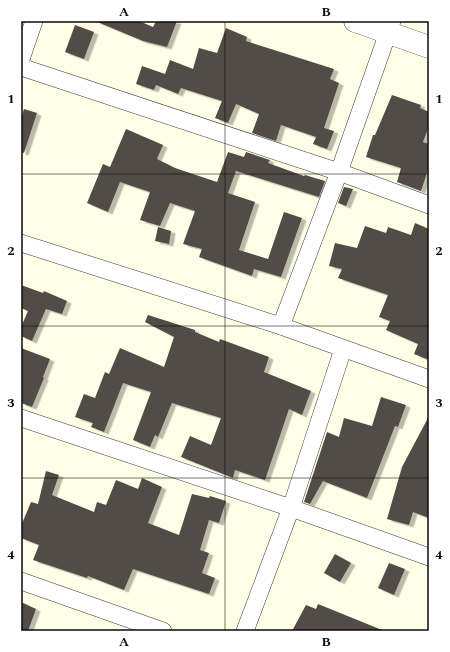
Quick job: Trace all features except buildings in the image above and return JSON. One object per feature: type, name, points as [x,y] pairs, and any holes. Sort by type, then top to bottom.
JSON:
[{"type":"street","points":[[21,59],[34,21]]},
{"type":"street","points":[[355,21],[390,27],[429,47]]},
{"type":"street","points":[[281,326],[339,172],[390,27]]},
{"type":"street","points":[[21,67],[339,172],[429,205]]},
{"type":"street","points":[[22,246],[281,326],[429,379]]},
{"type":"street","points":[[244,631],[291,508],[343,348]]},
{"type":"street","points":[[21,418],[291,508],[429,557]]},
{"type":"street","points":[[21,581],[162,631]]}]
